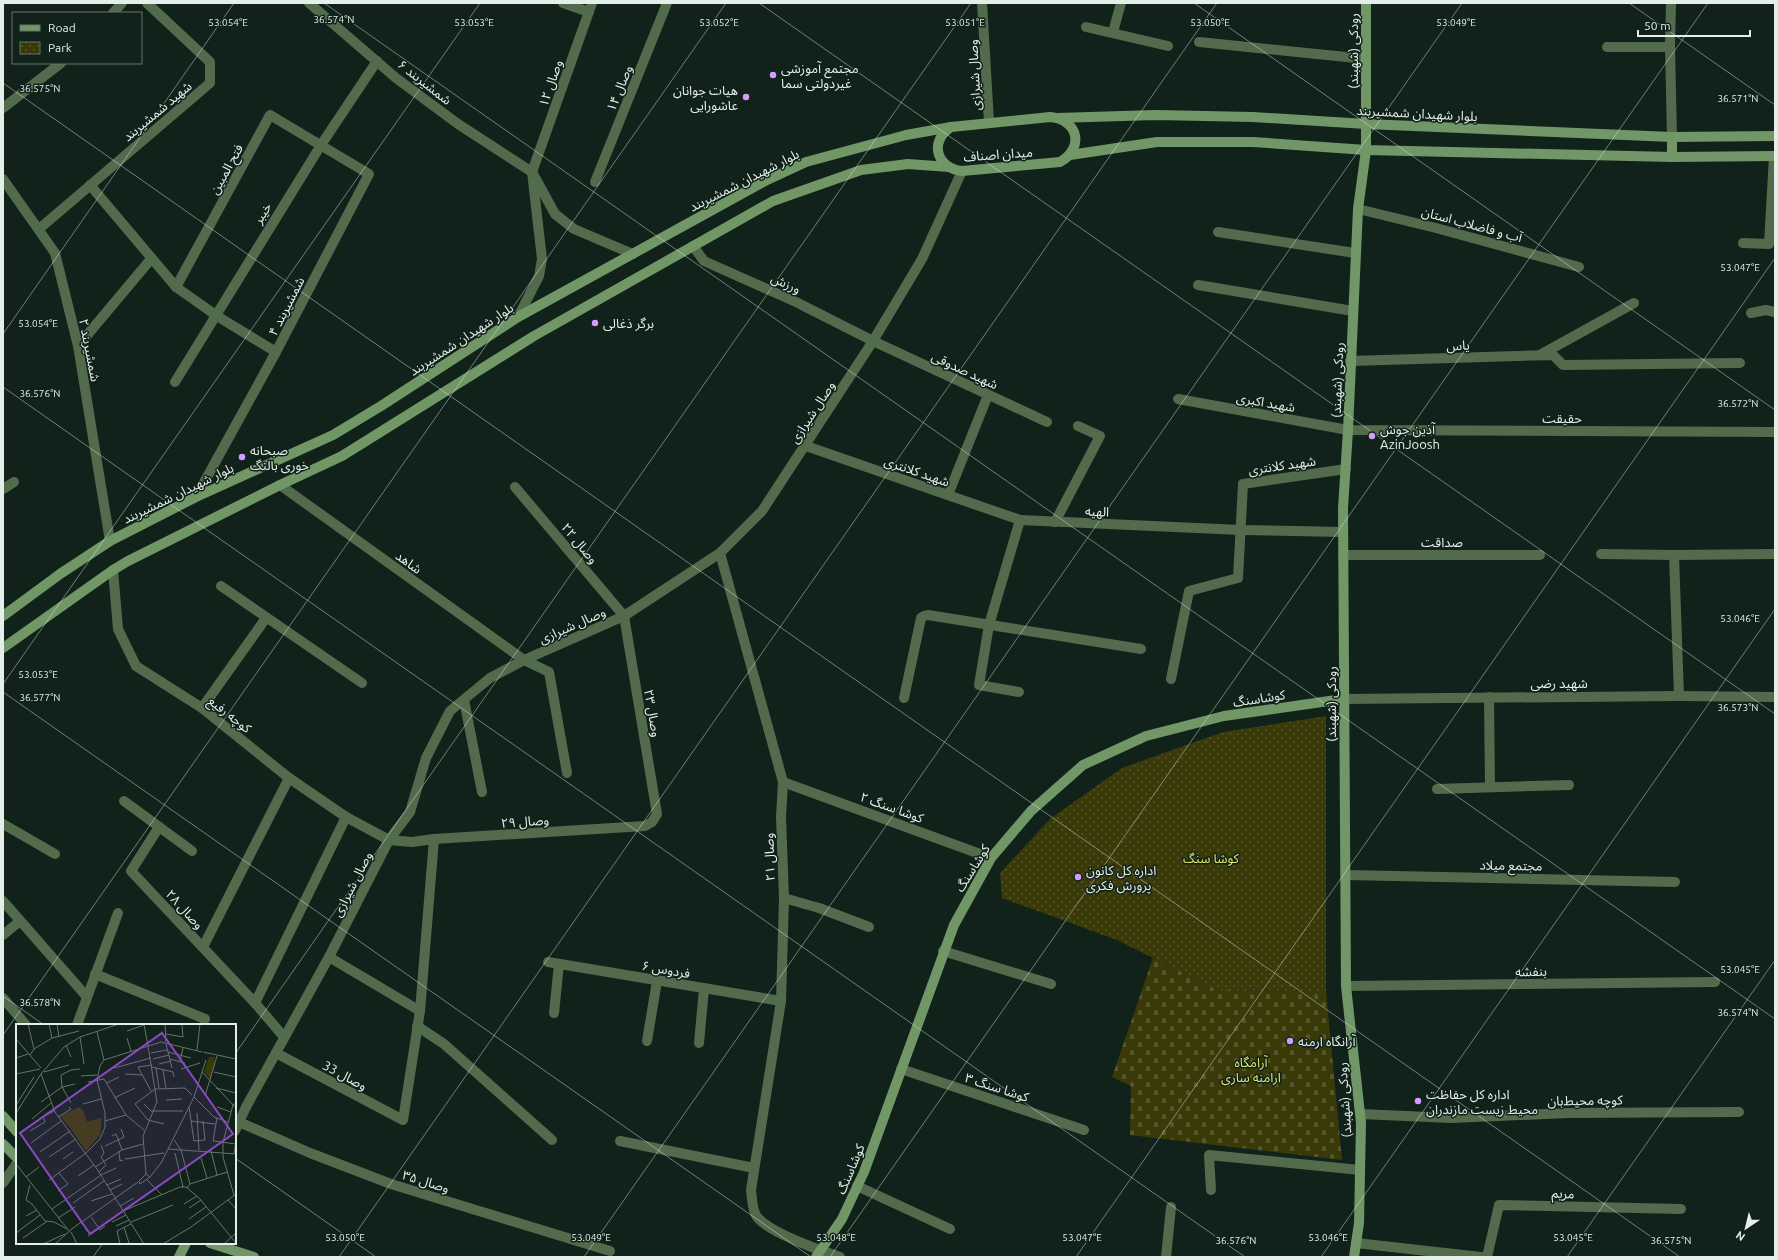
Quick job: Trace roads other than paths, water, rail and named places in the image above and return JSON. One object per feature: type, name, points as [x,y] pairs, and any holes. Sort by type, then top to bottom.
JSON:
[{"type":"main road","name":"رودکی (شهبند)","points":[[1354,1257],[1359,1223],[1360,1114],[1346,986],[1343,508],[1358,209],[1366,150],[1366,3]]},
{"type":"main road","name":"بلوار شهیدان شمشیربند","points":[[1057,118],[1156,115],[1246,117],[1366,124],[1672,137],[1775,136]]},
{"type":"main road","points":[[952,127],[990,122],[1057,118],[1064,120],[1073,130],[1075,143],[1070,155]]},
{"type":"main road","name":"بلوار شهیدان شمشیربند","points":[[3,616],[60,574],[110,541],[196,497],[333,434],[381,406],[518,317],[765,181],[806,162],[906,134],[952,127]]},
{"type":"main road","name":"میدان اصناف","points":[[952,127],[941,136],[938,150],[940,156],[949,167],[962,171],[1054,163],[1060,162],[1070,155]]},
{"type":"main road","points":[[1672,137],[1672,157]]},
{"type":"main road","points":[[1070,155],[1157,142],[1253,142],[1366,150],[1672,157],[1775,156]]},
{"type":"main road","points":[[3,648],[112,570],[280,485],[342,456],[534,336],[773,201],[861,170],[908,164],[949,167]]},
{"type":"main road","name":"کوشاسنگ","points":[[819,1254],[842,1219],[857,1186],[943,951],[954,925],[991,858],[1031,811],[1083,765],[1146,736],[1224,716],[1343,699]]},
{"type":"main road","points":[[3,1116],[16,1131]]},
{"type":"main road","points":[[3,1144],[16,1157]]},
{"type":"main road","points":[[179,1257],[186,1244]]},
{"type":"main road","points":[[213,1244],[254,1257]]},
{"type":"street","points":[[114,12],[122,3]]},
{"type":"street","name":"شهید شمشیربند","points":[[39,229],[210,83],[210,62],[147,3]]},
{"type":"street","name":"شمشیربند ۶","points":[[309,3],[377,61],[458,124],[532,172],[555,214],[574,229],[633,254]]},
{"type":"street","points":[[563,3],[590,7]]},
{"type":"street","name":"وصال ۱۴","points":[[596,182],[667,3]]},
{"type":"street","name":"وصال شیرازی","points":[[982,3],[990,122]]},
{"type":"street","points":[[1113,32],[1120,3]]},
{"type":"street","points":[[1671,3],[1670,47],[1672,137]]},
{"type":"street","name":"وصال ۱۲","points":[[532,172],[590,7]]},
{"type":"street","points":[[1086,27],[1113,32],[1168,46]]},
{"type":"street","points":[[1199,42],[1366,59]]},
{"type":"street","points":[[1607,47],[1670,47]]},
{"type":"street","name":"خیبر","points":[[175,382],[217,316],[264,234],[321,144],[377,61]]},
{"type":"street","points":[[3,108],[60,64]]},
{"type":"street","name":"فتح المبین","points":[[176,287],[270,115],[321,144]]},
{"type":"street","name":"شمشیربند ۴","points":[[196,497],[276,352],[369,174],[321,144]]},
{"type":"street","points":[[1743,243],[1769,244],[1775,156]]},
{"type":"street","name":"وصال شیرازی","points":[[237,1126],[284,1037],[330,957],[389,840],[410,812],[426,758],[450,711],[490,678],[524,660],[624,616],[720,553],[762,511],[806,446],[873,341],[922,259],[962,171]]},
{"type":"street","points":[[518,317],[539,276],[542,259],[532,172]]},
{"type":"street","name":"شمشیربند ۲","points":[[3,179],[55,253],[78,346],[110,541]]},
{"type":"street","points":[[90,185],[176,287],[217,316],[276,352]]},
{"type":"street","name":"آب و فاضلاب استان","points":[[1358,209],[1443,230],[1579,267]]},
{"type":"street","points":[[1218,232],[1356,253]]},
{"type":"street","name":"ورزش","points":[[693,246],[704,261],[796,302],[873,341]]},
{"type":"street","points":[[78,346],[151,259]]},
{"type":"street","points":[[1198,285],[1353,311]]},
{"type":"street","points":[[1538,356],[1634,303]]},
{"type":"street","points":[[1751,313],[1766,310],[1775,312]]},
{"type":"street","name":"شهید صدوقی","points":[[873,341],[1047,422]]},
{"type":"street","name":"یاس","points":[[1350,361],[1553,356],[1564,365],[1740,363]]},
{"type":"street","points":[[948,495],[988,395]]},
{"type":"street","name":"شهید اکبری","points":[[1178,399],[1348,430]]},
{"type":"street","points":[[1055,522],[1100,436],[1078,426]]},
{"type":"street","name":"حقیقت","points":[[1348,430],[1775,432]]},
{"type":"street","name":"شهید کلانتری","points":[[806,446],[1020,520]]},
{"type":"street","name":"شهید کلانتری","points":[[1171,679],[1189,591],[1238,578],[1243,484],[1346,469]]},
{"type":"street","points":[[3,489],[14,482]]},
{"type":"street","name":"شاهد","points":[[280,485],[524,660],[550,672],[567,773]]},
{"type":"street","name":"وصال ۲۲","points":[[515,487],[624,616]]},
{"type":"street","points":[[1019,692],[980,685],[989,625],[1020,520]]},
{"type":"street","name":"الهیه","points":[[1020,520],[1241,530],[1343,532]]},
{"type":"street","name":"وصال ۲۱","points":[[720,553],[783,782],[781,817],[784,898],[780,1002],[751,1190],[756,1216],[770,1228],[819,1254],[840,1257]]},
{"type":"street","points":[[1601,554],[1775,554]]},
{"type":"street","points":[[1674,554],[1680,696]]},
{"type":"street","name":"صداقت","points":[[1343,555],[1540,555]]},
{"type":"street","name":"کوچه رفیع","points":[[112,570],[118,629],[136,666],[202,708],[289,778],[346,817],[389,840]]},
{"type":"street","points":[[221,586],[362,683]]},
{"type":"street","name":"وصال ۲۳","points":[[624,616],[657,814]]},
{"type":"street","points":[[904,698],[922,618],[924,616],[1141,649]]},
{"type":"street","points":[[202,708],[266,618]]},
{"type":"street","name":"شهید رضی","points":[[1343,699],[1680,696],[1775,698]]},
{"type":"street","points":[[1489,697],[1490,788]]},
{"type":"street","points":[[464,700],[482,792]]},
{"type":"street","points":[[203,948],[289,778]]},
{"type":"street","name":"کوشا سنگ ۲","points":[[783,782],[991,858]]},
{"type":"street","points":[[1437,789],[1569,785]]},
{"type":"street","points":[[124,801],[192,851]]},
{"type":"street","name":"وصال ۲۹","points":[[389,840],[412,842],[434,839],[645,826],[652,822],[657,814]]},
{"type":"street","points":[[255,1004],[346,817]]},
{"type":"street","points":[[3,824],[55,854]]},
{"type":"street","name":"وصال ۲۸","points":[[159,826],[131,871],[284,1037]]},
{"type":"street","points":[[434,839],[420,1011],[417,1026],[444,1044],[552,1140]]},
{"type":"street","name":"مجتمع میلاد","points":[[1346,875],[1676,882]]},
{"type":"street","points":[[784,898],[819,908],[869,927]]},
{"type":"street","points":[[3,901],[87,997]]},
{"type":"street","points":[[77,1024],[118,913]]},
{"type":"street","points":[[3,935],[20,921]]},
{"type":"street","points":[[943,951],[1051,984]]},
{"type":"street","points":[[330,957],[420,1011]]},
{"type":"street","name":"فردوس ۶","points":[[548,962],[780,1002]]},
{"type":"street","points":[[554,1013],[559,964]]},
{"type":"street","points":[[95,974],[205,1018]]},
{"type":"street","points":[[647,1041],[657,980]]},
{"type":"street","name":"بنفشه","points":[[1346,986],[1715,982]]},
{"type":"street","points":[[699,1042],[704,989]]},
{"type":"street","points":[[3,998],[25,1024]]},
{"type":"street","name":"وصال 33","points":[[276,1052],[403,1120],[417,1026]]},
{"type":"street","name":"کوشا سنگ ۳","points":[[901,1069],[1084,1130]]},
{"type":"street","name":"کوچه محیط‌بان","points":[[1360,1114],[1451,1118],[1568,1113],[1739,1112]]},
{"type":"street","name":"وصال ۳۵","points":[[237,1126],[391,1184],[610,1251]]},
{"type":"street","points":[[620,1141],[754,1168]]},
{"type":"street","points":[[1210,1190],[1209,1155],[1360,1170]]},
{"type":"street","points":[[3,1183],[16,1164]]},
{"type":"street","points":[[857,1186],[950,1229]]},
{"type":"street","name":"مریم","points":[[1487,1257],[1499,1205],[1681,1209]]},
{"type":"street","points":[[1166,1257],[1171,1207]]},
{"type":"street","points":[[1356,1243],[1481,1257]]},
{"type":"place","name":"مجتمع آموزشی غیردولتی سما","points":[[773,75]]},
{"type":"place","name":"هیات جوانان عاشورایی","points":[[746,97]]},
{"type":"place","name":"برگر ذغالی","points":[[595,323]]},
{"type":"place","name":"آذین جوش AzinJoosh","points":[[1372,436]]},
{"type":"place","name":"صبحانه خوری بالنگ","points":[[242,457]]},
{"type":"place","name":"اداره کل کانون پرورش فکری","points":[[1078,877]]},
{"type":"place","name":"آرانگاه ارمنه","points":[[1290,1041]]},
{"type":"place","name":"اداره کل حفاظت محیط زیست مازندران","points":[[1418,1101]]},
{"type":"park label","name":"کوشا سنگ","points":[[1211,858]]},
{"type":"park label","name":"آرامگاه ارامنه ساری","points":[[1251,1070]]}]
